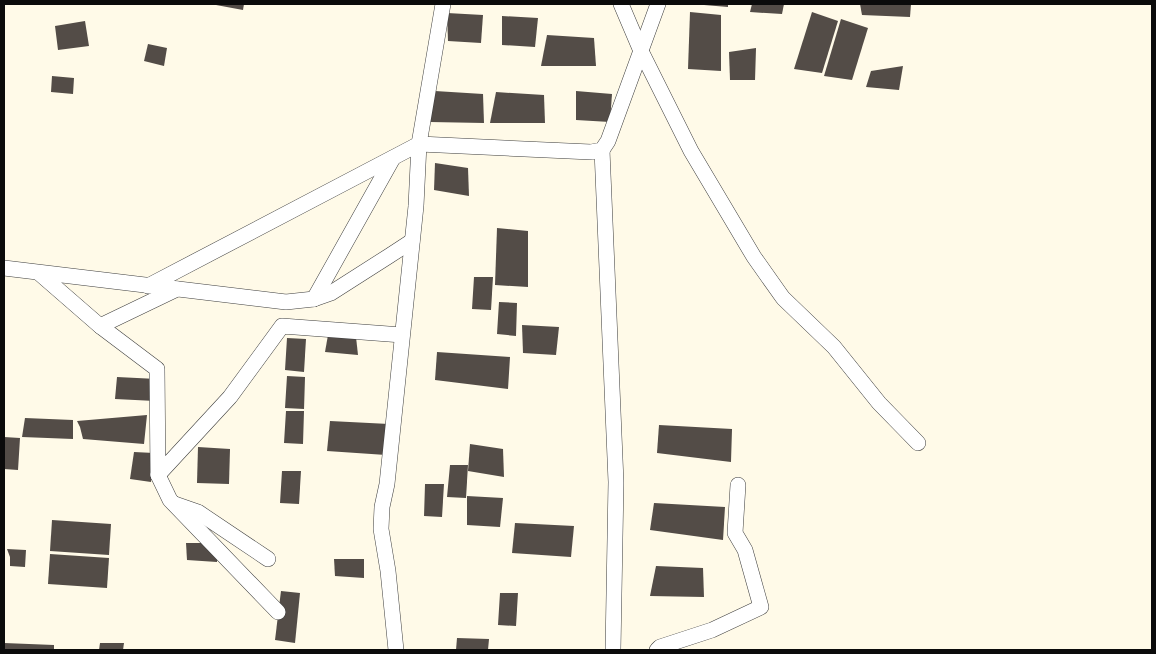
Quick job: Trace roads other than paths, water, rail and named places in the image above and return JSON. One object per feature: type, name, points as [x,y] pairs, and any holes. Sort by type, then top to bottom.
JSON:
[{"type":"street","points":[[396,650],[388,571],[381,529],[382,507],[387,484],[416,206],[419,144],[443,4]]},
{"type":"street","points":[[622,4],[641,50],[691,151],[754,257],[783,298],[834,347],[879,402],[918,443]]},
{"type":"street","points":[[613,650],[616,482],[602,150],[608,142],[658,4]]},
{"type":"street","points":[[148,286],[419,144],[591,152],[602,150]]},
{"type":"street","points":[[314,299],[393,158]]},
{"type":"street","points":[[4,268],[286,302],[314,299],[331,292],[412,241]]},
{"type":"street","points":[[39,273],[100,326],[157,369],[158,475],[170,500],[278,612]]},
{"type":"street","points":[[100,326],[177,290]]},
{"type":"street","points":[[158,475],[230,397],[282,326],[402,335]]},
{"type":"street","points":[[657,650],[660,647],[712,630],[761,607],[744,550],[735,533],[738,485]]},
{"type":"street","points":[[174,504],[198,512],[268,559]]}]
